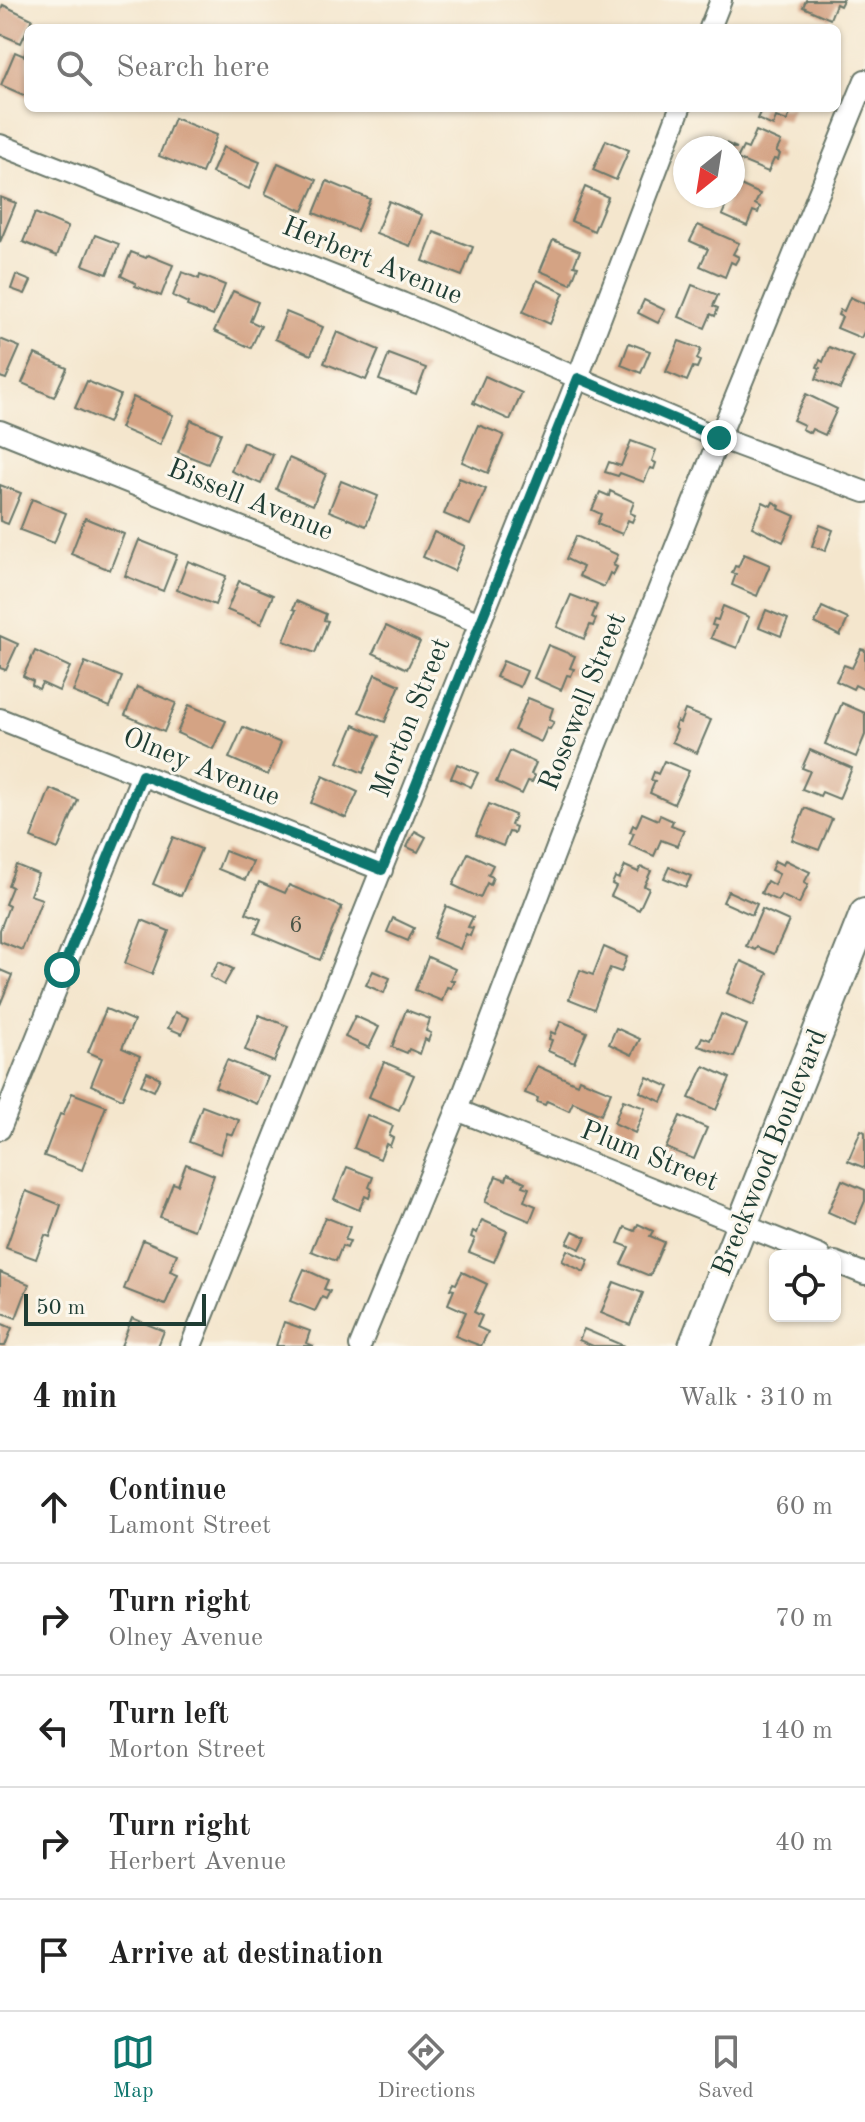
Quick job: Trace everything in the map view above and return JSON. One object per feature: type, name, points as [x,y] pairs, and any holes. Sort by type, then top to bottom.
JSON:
[{"type":"main road","name":"Breckwood Boulevard","points":[[694,1346],[865,914]]},
{"type":"street","points":[[712,24],[721,0]]},
{"type":"street","name":"Rosewell Street","points":[[360,1346],[457,1110],[585,774],[719,438],[865,80]]},
{"type":"street","name":"Morton Street","points":[[191,1346],[578,378],[678,112]]},
{"type":"street","name":"Herbert Avenue","points":[[0,145],[284,255],[719,438],[865,492]]},
{"type":"street","name":"Bissell Avenue","points":[[0,431],[480,623]]},
{"type":"street","name":"Olney Avenue","points":[[0,719],[382,870]]},
{"type":"street","points":[[0,1129],[142,775]]},
{"type":"street","name":"Plum Street","points":[[457,1110],[805,1250]]},
{"type":"street","points":[[841,1264],[865,1274]]},
{"type":"building","points":[[806,0],[843,0],[840,6],[836,4],[830,19],[803,7]]},
{"type":"building","points":[[3,5],[32,19],[30,24],[24,24],[21,43],[0,34]]},
{"type":"building","points":[[15,52],[24,56],[24,95],[1,85]]},
{"type":"building","points":[[760,112],[791,112],[787,121],[776,117],[773,126],[757,119]]},
{"type":"building","points":[[174,118],[217,135],[202,173],[159,156]]},
{"type":"building","points":[[756,131],[781,142],[776,152],[780,154],[778,160],[774,159],[768,172],[745,162],[745,148],[748,149]]},
{"type":"building","points":[[606,140],[629,150],[616,180],[593,170]]},
{"type":"building","points":[[223,147],[260,162],[249,189],[212,173]]},
{"type":"building","points":[[278,163],[317,180],[303,211],[265,194]]},
{"type":"building","points":[[327,181],[370,199],[357,231],[314,213]]},
{"type":"building","points":[[585,187],[608,197],[594,231],[571,221]]},
{"type":"building","points":[[745,187],[760,194],[755,204],[760,207],[758,213],[753,211],[747,226],[722,215],[725,208],[745,208]]},
{"type":"building","points":[[0,197],[16,203],[0,242]]},
{"type":"building","points":[[389,201],[422,215],[410,246],[376,233]]},
{"type":"building","points":[[35,213],[68,227],[57,256],[23,242]]},
{"type":"building","points":[[698,225],[739,243],[733,254],[739,257],[735,264],[731,262],[725,277],[700,266],[708,249],[690,241]]},
{"type":"building","points":[[434,232],[473,247],[462,276],[423,261]]},
{"type":"building","points":[[95,235],[119,244],[107,274],[83,265]]},
{"type":"building","points":[[553,240],[580,251],[571,284],[540,271]]},
{"type":"building","points":[[131,252],[173,265],[161,296],[135,286],[136,283],[121,276]]},
{"type":"building","points":[[182,272],[225,285],[213,316],[187,306],[188,303],[173,296]]},
{"type":"building","points":[[16,275],[31,281],[25,294],[11,289]]},
{"type":"building","points":[[537,280],[564,293],[550,324],[523,312]]},
{"type":"building","points":[[692,285],[718,295],[713,306],[718,308],[715,316],[711,314],[705,328],[679,317]]},
{"type":"building","points":[[233,291],[258,302],[250,321],[261,326],[251,348],[214,331]]},
{"type":"building","points":[[850,297],[865,304],[865,330],[861,338],[837,328],[842,317],[838,315],[840,310],[844,311]]},
{"type":"building","points":[[644,300],[665,310],[658,323],[638,313]]},
{"type":"building","points":[[286,312],[323,327],[311,355],[275,339]]},
{"type":"building","points":[[337,332],[379,350],[366,380],[324,363]]},
{"type":"building","points":[[0,339],[20,347],[6,379],[0,377]]},
{"type":"building","points":[[679,341],[701,349],[697,368],[693,367],[687,381],[666,372]]},
{"type":"building","points":[[629,343],[650,351],[641,373],[621,365]]},
{"type":"building","points":[[829,347],[854,357],[840,389],[816,379],[820,368],[817,367],[820,360],[823,362]]},
{"type":"building","points":[[35,354],[67,368],[54,397],[22,383]]},
{"type":"building","points":[[389,354],[426,368],[416,394],[379,380]]},
{"type":"building","points":[[485,376],[522,393],[510,420],[473,403]]},
{"type":"building","points":[[87,381],[120,395],[108,423],[75,408]]},
{"type":"building","points":[[806,394],[837,409],[825,435],[812,429],[810,433],[802,429],[804,425],[793,420]]},
{"type":"building","points":[[133,397],[173,415],[160,445],[120,428]]},
{"type":"building","points":[[191,420],[221,433],[208,464],[178,452]]},
{"type":"building","points":[[478,425],[504,435],[488,473],[462,462]]},
{"type":"building","points":[[631,441],[656,450],[652,461],[656,463],[654,469],[650,468],[644,482],[620,473],[618,476],[605,472],[609,462],[621,466]]},
{"type":"building","points":[[243,442],[273,455],[261,484],[231,471]]},
{"type":"building","points":[[289,458],[326,474],[313,505],[276,489]]},
{"type":"building","points":[[459,478],[486,489],[470,525],[444,514]]},
{"type":"building","points":[[341,481],[378,496],[366,526],[329,511]]},
{"type":"building","points":[[0,485],[21,493],[8,524],[0,521]]},
{"type":"building","points":[[610,491],[634,502],[630,513],[635,515],[632,522],[628,520],[622,534],[597,524],[601,514],[592,510],[600,492],[609,496]]},
{"type":"building","points":[[32,499],[66,513],[54,543],[20,530]]},
{"type":"building","points":[[763,502],[771,506],[773,502],[780,506],[779,509],[795,516],[783,542],[752,527]]},
{"type":"building","points":[[85,518],[124,534],[110,570],[71,554]]},
{"type":"building","points":[[820,525],[833,530],[825,551],[812,546]]},
{"type":"building","points":[[434,532],[465,546],[454,571],[423,557]]},
{"type":"building","points":[[576,536],[618,555],[613,565],[617,567],[613,575],[610,573],[604,587],[579,576],[583,567],[566,559]]},
{"type":"building","points":[[139,540],[177,555],[163,591],[125,576]]},
{"type":"building","points":[[744,554],[770,565],[757,596],[732,585],[736,574],[732,573]]},
{"type":"building","points":[[188,561],[226,576],[215,605],[177,590]]},
{"type":"building","points":[[239,581],[273,595],[261,624],[227,610]]},
{"type":"building","points":[[571,595],[597,605],[592,617],[596,619],[584,639],[557,627]]},
{"type":"building","points":[[296,601],[326,614],[324,620],[328,621],[315,653],[284,641],[296,610],[293,609]]},
{"type":"building","points":[[723,606],[749,617],[737,648],[711,638],[716,626],[712,625],[714,619],[718,620]]},
{"type":"building","points":[[822,607],[848,619],[840,636],[815,623]]},
{"type":"building","points":[[766,610],[788,619],[781,636],[759,627]]},
{"type":"building","points":[[386,626],[420,642],[407,669],[373,653]]},
{"type":"building","points":[[0,636],[18,644],[6,670],[0,668]]},
{"type":"building","points":[[548,645],[575,656],[570,668],[574,669],[571,676],[567,675],[561,690],[534,678]]},
{"type":"building","points":[[861,649],[865,650],[865,690],[855,685],[853,689],[836,681],[844,665],[852,668]]},
{"type":"building","points":[[35,651],[70,667],[59,691],[42,683],[39,689],[32,685],[33,681],[23,676]]},
{"type":"building","points":[[503,661],[527,671],[520,687],[496,677]]},
{"type":"building","points":[[85,662],[122,677],[110,707],[73,692]]},
{"type":"building","points":[[375,674],[400,685],[385,722],[359,712]]},
{"type":"building","points":[[137,687],[176,703],[164,732],[125,715]]},
{"type":"building","points":[[528,698],[553,708],[549,720],[554,722],[550,729],[547,728],[541,742],[514,730]]},
{"type":"building","points":[[842,703],[865,713],[865,735],[856,757],[825,744]]},
{"type":"building","points":[[189,705],[226,721],[213,749],[177,733]]},
{"type":"building","points":[[685,710],[711,720],[697,753],[672,742],[677,730],[674,728],[677,721],[680,723]]},
{"type":"building","points":[[354,725],[379,736],[363,773],[338,762]]},
{"type":"building","points":[[243,727],[281,743],[268,775],[229,758]]},
{"type":"building","points":[[810,750],[852,768],[839,799],[802,789],[810,771],[802,768]]},
{"type":"building","points":[[510,751],[536,763],[531,774],[535,776],[532,782],[528,781],[522,794],[496,782]]},
{"type":"building","points":[[664,761],[689,771],[674,804],[650,793],[655,781],[651,780],[654,772],[658,774]]},
{"type":"building","points":[[457,764],[478,773],[471,787],[451,778]]},
{"type":"building","points":[[323,776],[358,792],[346,818],[311,803]]},
{"type":"building","points":[[50,789],[78,800],[58,849],[31,838]]},
{"type":"building","points":[[489,804],[515,815],[511,825],[516,827],[514,833],[509,832],[503,846],[476,835]]},
{"type":"building","points":[[805,808],[832,819],[819,850],[792,840]]},
{"type":"building","points":[[642,813],[658,820],[660,815],[673,821],[671,825],[684,830],[677,846],[661,840],[654,856],[629,845],[634,833],[630,832],[633,825],[636,827]]},
{"type":"building","points":[[415,831],[426,837],[418,852],[407,847]]},
{"type":"building","points":[[173,837],[201,849],[181,896],[153,884]]},
{"type":"building","points":[[225,851],[253,862],[245,880],[218,869]]},
{"type":"building","points":[[468,853],[493,865],[488,875],[493,877],[490,885],[487,883],[480,898],[453,885]]},
{"type":"building","points":[[785,860],[810,872],[799,904],[781,895],[778,901],[761,893],[767,881],[774,885],[779,874],[771,870],[775,861],[783,865]]},
{"type":"building","points":[[16,865],[38,874],[30,895],[42,899],[22,950],[0,941],[0,930],[9,906],[5,904],[12,887],[8,885]]},
{"type":"building","points":[[625,866],[638,872],[641,867],[651,871],[644,886],[649,888],[639,910],[611,896],[616,886],[612,884],[615,877],[619,879]]},
{"type":"building","points":[[669,867],[691,876],[686,887],[664,878]]},
{"type":"building","points":[[259,882],[285,893],[289,885],[342,907],[320,960],[255,933],[261,919],[246,913]]},
{"type":"building","points":[[728,891],[757,904],[752,915],[723,902]]},
{"type":"building","points":[[446,906],[473,917],[468,927],[473,928],[470,936],[466,934],[460,949],[433,938]]},
{"type":"building","points":[[762,909],[789,921],[774,954],[746,946]]},
{"type":"building","points":[[393,918],[414,928],[408,941],[387,932]]},
{"type":"building","points":[[142,920],[169,931],[152,974],[125,963]]},
{"type":"building","points":[[604,947],[627,957],[621,972],[610,968],[594,1009],[569,999],[580,970],[593,975]]},
{"type":"building","points":[[428,957],[455,969],[450,980],[454,981],[451,988],[447,987],[442,1001],[415,990]]},
{"type":"building","points":[[741,961],[768,973],[754,1005],[727,993]]},
{"type":"building","points":[[219,962],[233,969],[224,985],[210,977]]},
{"type":"building","points":[[0,970],[12,975],[0,1005]]},
{"type":"building","points":[[373,971],[390,978],[384,993],[366,985]]},
{"type":"building","points":[[106,1009],[134,1021],[122,1048],[140,1056],[122,1099],[91,1085],[102,1058],[88,1052]]},
{"type":"building","points":[[406,1010],[430,1019],[426,1031],[431,1033],[428,1041],[425,1039],[420,1054],[392,1047]]},
{"type":"building","points":[[175,1012],[189,1018],[182,1034],[168,1028]]},
{"type":"building","points":[[721,1014],[747,1025],[734,1057],[698,1046],[702,1037],[710,1040]]},
{"type":"building","points":[[259,1015],[288,1026],[274,1062],[245,1050]]},
{"type":"building","points":[[355,1016],[379,1027],[369,1048],[345,1037]]},
{"type":"building","points":[[561,1021],[587,1032],[574,1062],[548,1051],[551,1032],[555,1034]]},
{"type":"building","points":[[616,1028],[640,1039],[632,1055],[609,1044]]},
{"type":"building","points":[[227,1060],[268,1077],[257,1104],[215,1087]]},
{"type":"building","points":[[384,1062],[414,1075],[399,1110],[369,1097]]},
{"type":"building","points":[[537,1066],[577,1084],[579,1079],[611,1092],[601,1115],[573,1102],[569,1111],[547,1101],[545,1105],[537,1102],[538,1098],[525,1093]]},
{"type":"building","points":[[704,1066],[730,1078],[716,1110],[689,1098]]},
{"type":"building","points":[[147,1072],[160,1078],[154,1091],[141,1085]]},
{"type":"building","points":[[647,1077],[669,1087],[662,1102],[640,1092]]},
{"type":"building","points":[[72,1093],[106,1106],[82,1170],[44,1156],[60,1114],[63,1115]]},
{"type":"building","points":[[623,1100],[645,1108],[635,1133],[614,1123]]},
{"type":"building","points":[[202,1106],[239,1120],[233,1135],[227,1133],[220,1154],[189,1142]]},
{"type":"building","points":[[367,1115],[393,1126],[389,1136],[393,1138],[390,1146],[386,1144],[380,1159],[354,1148]]},
{"type":"building","points":[[680,1116],[707,1128],[694,1159],[666,1148]]},
{"type":"building","points":[[861,1130],[865,1132],[865,1168],[848,1161]]},
{"type":"building","points":[[186,1164],[214,1175],[194,1230],[160,1217],[173,1183],[178,1185]]},
{"type":"building","points":[[347,1167],[373,1177],[369,1198],[365,1196],[359,1210],[334,1199]]},
{"type":"building","points":[[508,1174],[525,1182],[523,1186],[529,1188],[524,1201],[536,1206],[530,1221],[485,1202],[496,1176],[506,1180]]},
{"type":"building","points":[[842,1180],[865,1190],[865,1201],[855,1224],[828,1212]]},
{"type":"building","points":[[26,1191],[61,1205],[50,1237],[45,1235],[36,1259],[6,1248]]},
{"type":"building","points":[[325,1217],[350,1227],[345,1240],[350,1241],[347,1248],[342,1246],[336,1261],[311,1251]]},
{"type":"building","points":[[482,1220],[507,1231],[494,1262],[469,1252],[475,1239],[471,1237],[473,1231],[477,1233]]},
{"type":"building","points":[[638,1224],[653,1231],[650,1236],[664,1242],[650,1276],[621,1264],[629,1247],[618,1243],[625,1227],[635,1231]]},
{"type":"building","points":[[573,1231],[586,1237],[580,1249],[567,1243]]},
{"type":"building","points":[[143,1240],[177,1254],[170,1271],[178,1274],[165,1305],[124,1289]]},
{"type":"building","points":[[567,1250],[589,1260],[584,1272],[562,1261]]},
{"type":"building","points":[[304,1269],[328,1280],[324,1289],[330,1291],[326,1299],[322,1297],[315,1311],[290,1301]]},
{"type":"building","points":[[0,1272],[29,1284],[16,1318],[0,1312]]},
{"type":"building","points":[[462,1272],[487,1284],[474,1312],[482,1316],[477,1327],[488,1332],[481,1346],[455,1336],[466,1312],[448,1304],[454,1290],[450,1289]]},
{"type":"building","points":[[614,1282],[643,1293],[630,1325],[601,1313]]},
{"type":"building","points":[[132,1318],[164,1331],[158,1346],[121,1346]]},
{"type":"building","points":[[284,1322],[310,1331],[306,1343],[314,1346],[276,1346]]},
{"type":"building","points":[[0,1323],[12,1328],[5,1346],[0,1346]]},
{"type":"building","points":[[584,1329],[624,1346],[593,1346],[579,1340]]},
{"type":"route","points":[[62,970],[142,775],[382,870],[578,378],[719,438]]}]
